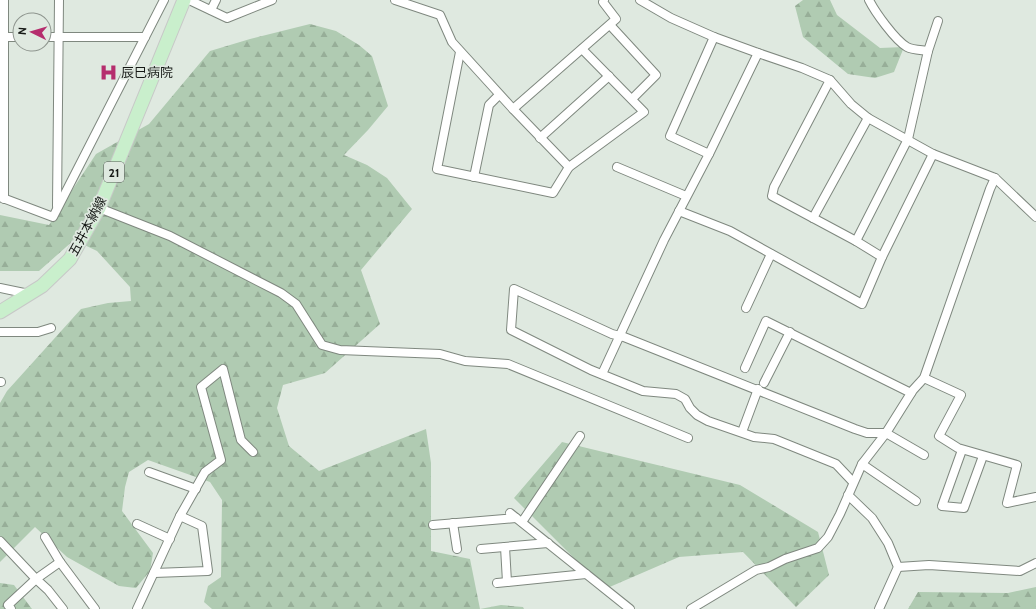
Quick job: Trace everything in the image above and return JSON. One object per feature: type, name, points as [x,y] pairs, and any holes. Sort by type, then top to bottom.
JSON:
[{"type":"main road","name":"五井本納線","points":[[0,312],[42,286],[70,258],[99,208],[184,0]]},
{"type":"street","points":[[4,0],[2,198],[53,217],[164,0]]},
{"type":"street","points":[[57,208],[59,0]]},
{"type":"street","points":[[189,0],[227,18],[272,0]]},
{"type":"street","points":[[211,10],[216,0]]},
{"type":"street","points":[[395,0],[440,15],[452,42],[460,52],[499,95],[569,167]]},
{"type":"street","points":[[513,109],[616,19],[603,2],[604,0]]},
{"type":"street","points":[[640,0],[671,18],[714,37],[758,54],[802,68],[830,80],[851,104],[868,118],[933,154],[995,178],[1036,217]]},
{"type":"street","points":[[869,0],[892,32],[907,48],[928,51]]},
{"type":"street","points":[[856,241],[908,139],[928,51],[938,21]]},
{"type":"street","points":[[610,25],[656,75],[632,99]]},
{"type":"street","points":[[4,37],[12,37]]},
{"type":"street","points":[[52,37],[145,38]]},
{"type":"street","points":[[709,154],[670,136],[714,37]]},
{"type":"street","points":[[460,52],[437,169],[553,193],[569,167],[644,112],[582,49]]},
{"type":"street","points":[[602,374],[686,196],[709,154],[758,54]]},
{"type":"street","points":[[540,138],[609,76]]},
{"type":"street","points":[[830,80],[774,187],[772,196],[856,241],[882,257]]},
{"type":"street","points":[[474,177],[490,105],[499,95]]},
{"type":"street","points":[[813,218],[868,118]]},
{"type":"street","points":[[679,211],[730,231],[862,304],[882,257],[933,154]]},
{"type":"street","points":[[617,166],[686,196]]},
{"type":"street","points":[[691,609],[756,570],[769,567],[784,559],[818,548],[828,537],[862,464],[886,433],[911,393],[924,378],[995,178]]},
{"type":"street","points":[[99,208],[170,236],[282,293],[296,304],[322,345],[340,350],[440,354],[465,361],[508,364],[688,438]]},
{"type":"street","points":[[746,308],[771,254]]},
{"type":"street","points":[[0,288],[28,294]]},
{"type":"street","points":[[853,482],[836,464],[774,439],[754,437],[708,421],[697,415],[690,408],[685,398],[676,394],[643,391],[602,374],[511,330],[514,289],[612,334],[758,389],[867,433],[886,433],[924,455]]},
{"type":"street","points":[[745,368],[766,321],[911,393]]},
{"type":"street","points":[[0,332],[38,332],[51,328]]},
{"type":"street","points":[[764,383],[790,332]]},
{"type":"street","points":[[137,609],[180,516],[205,472],[221,460],[201,387],[223,369],[241,440],[253,452]]},
{"type":"street","points":[[924,378],[961,395],[939,436],[962,450],[1017,466],[1006,503],[1036,497]]},
{"type":"street","points":[[742,432],[758,389]]},
{"type":"street","points":[[516,518],[580,436]]},
{"type":"street","points":[[962,450],[942,506],[964,508],[983,456]]},
{"type":"street","points":[[862,464],[916,501]]},
{"type":"street","points":[[149,472],[196,489]]},
{"type":"street","points":[[848,495],[872,518],[888,543],[898,567],[879,609]]},
{"type":"street","points":[[154,573],[208,570],[202,526],[180,516]]},
{"type":"street","points":[[433,525],[516,518],[630,609]]},
{"type":"street","points":[[453,523],[457,549]]},
{"type":"street","points":[[137,524],[170,539]]},
{"type":"street","points":[[45,537],[60,562],[95,609]]},
{"type":"street","points":[[0,541],[48,590],[63,609]]},
{"type":"street","points":[[481,550],[548,543]]},
{"type":"street","points":[[505,547],[507,582]]},
{"type":"street","points":[[11,609],[8,605],[36,579],[60,562]]},
{"type":"street","points":[[898,567],[929,565],[1020,571],[1036,563]]},
{"type":"street","points":[[497,583],[586,574]]},
{"type":"green space","points":[[803,0],[830,0],[837,15],[880,48],[904,47],[894,72],[875,78],[848,74],[803,37],[795,6]]},
{"type":"green space","points":[[310,24],[336,31],[359,45],[372,56],[388,106],[344,155],[367,165],[387,178],[412,209],[361,270],[380,324],[325,373],[283,385],[277,408],[289,446],[319,471],[426,429],[431,463],[431,551],[470,559],[480,609],[212,609],[204,602],[208,586],[221,577],[222,500],[210,482],[148,460],[129,472],[125,487],[122,511],[153,553],[150,571],[136,588],[119,586],[67,557],[35,527],[0,562],[0,403],[7,391],[81,309],[108,303],[131,301],[130,287],[97,251],[74,240],[39,271],[0,271],[0,215],[49,225],[96,154],[149,124],[210,51]]},
{"type":"green space","points":[[562,442],[740,485],[818,532],[829,575],[796,607],[743,552],[679,557],[605,589],[514,498]]},
{"type":"green space","points":[[0,583],[14,585],[32,609],[0,609]]},
{"type":"green space","points":[[1036,587],[1036,609],[908,609],[918,592],[1008,593]]},
{"type":"green space","points":[[501,605],[523,607],[524,609],[480,609]]},
{"type":"place","name":"辰巳病院","points":[[108,72]]}]
